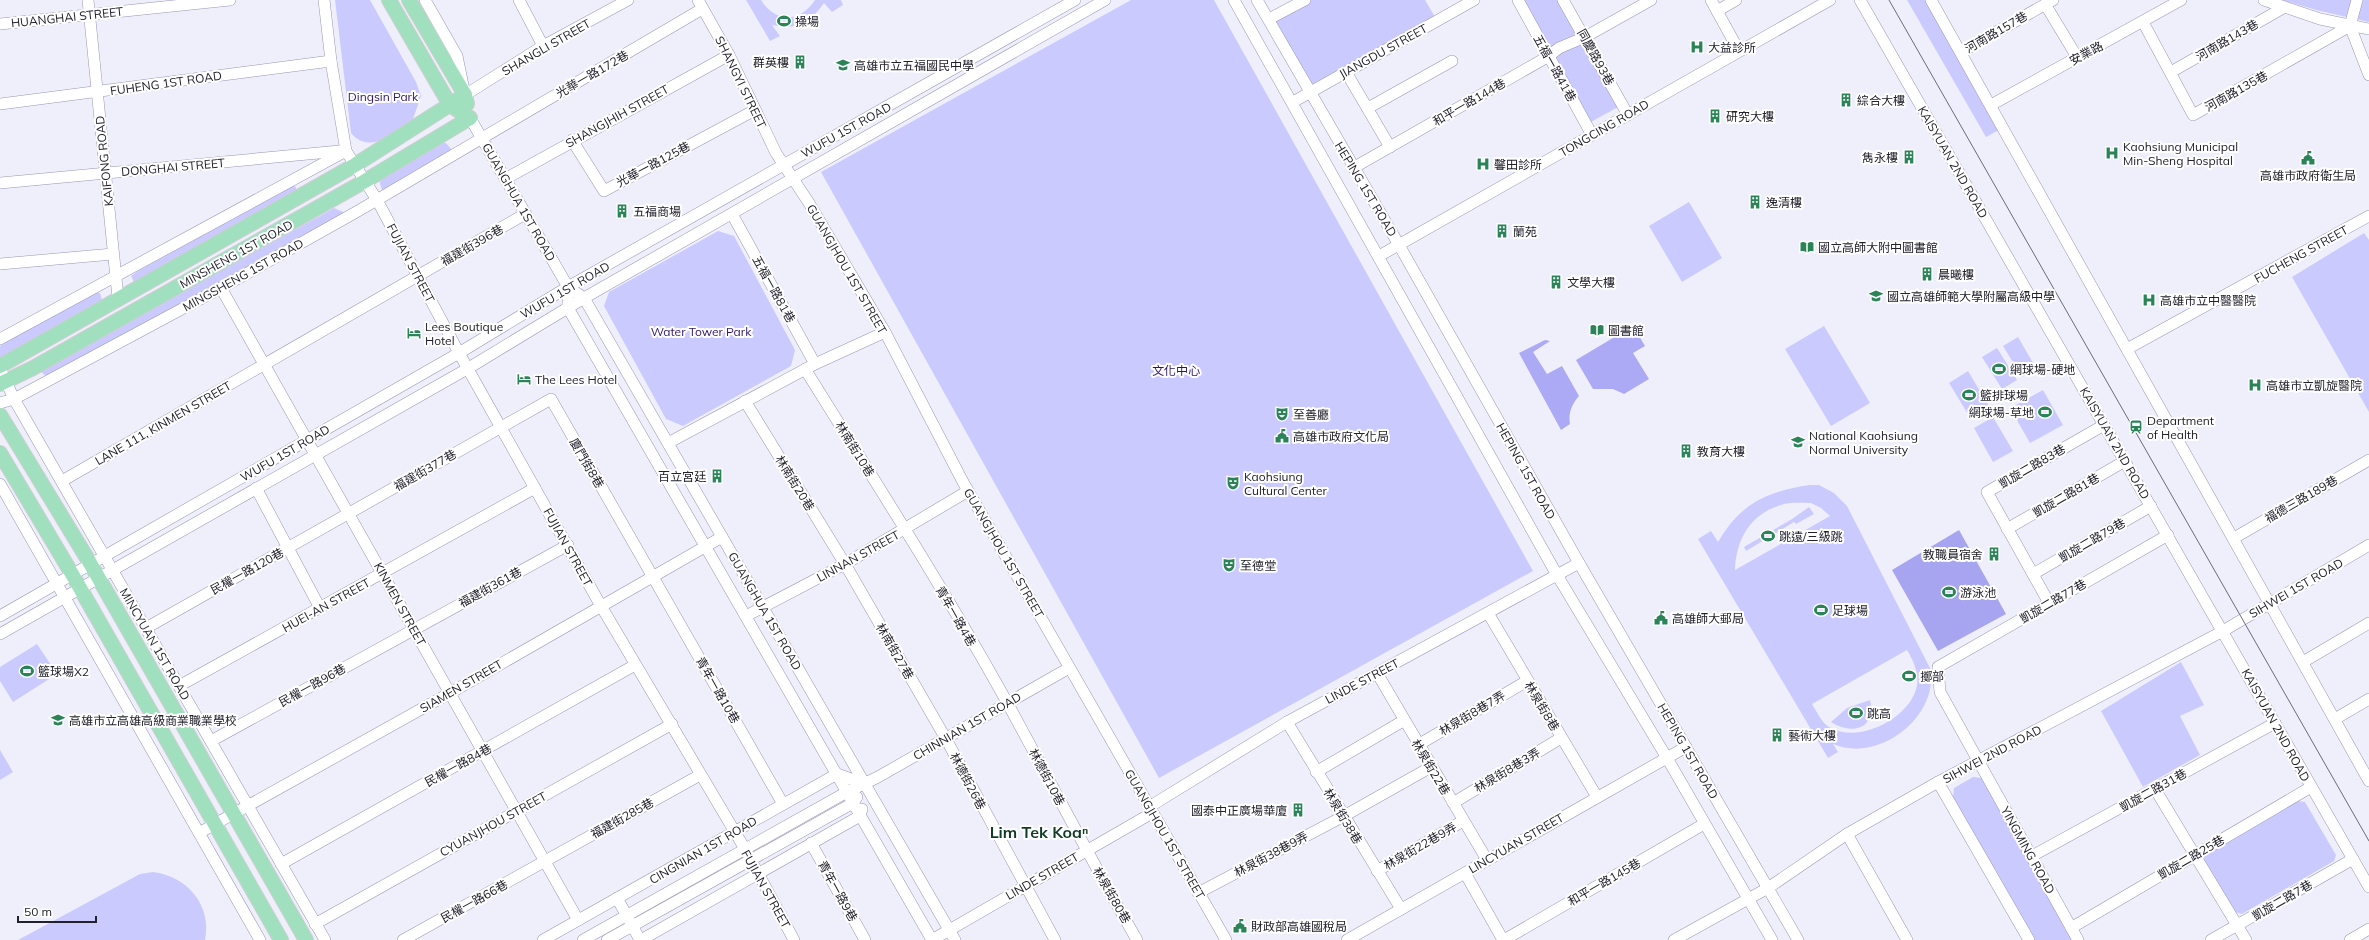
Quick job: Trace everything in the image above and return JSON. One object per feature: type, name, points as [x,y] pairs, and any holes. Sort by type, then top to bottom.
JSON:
[{"type":"main road","points":[[389,0],[450,105],[470,118]]},
{"type":"main road","points":[[409,0],[465,95],[470,118]]},
{"type":"main road","name":"MINSHENG 1ST ROAD","points":[[0,367],[118,298],[355,165],[465,95]]},
{"type":"main road","name":"MINSHENG 1ST ROAD","points":[[3,383],[365,181],[470,118]]},
{"type":"main road","name":"MINCYUAN 1ST ROAD","points":[[0,415],[90,563],[306,940]]},
{"type":"main road","points":[[0,453],[72,574],[281,940]]},
{"type":"street","name":"KAIFONG ROAD","points":[[88,0],[118,298]]},
{"type":"street","name":"HUANGHAI STREET","points":[[0,24],[90,16],[230,0]]},
{"type":"street","points":[[0,339],[115,275],[346,151],[331,61],[324,0]]},
{"type":"street","points":[[425,0],[457,56],[465,95]]},
{"type":"street","points":[[520,0],[543,46]]},
{"type":"street","name":"SHANGLI STREET","points":[[465,95],[609,5],[628,0]]},
{"type":"street","name":"WUFU 1ST ROAD","points":[[0,616],[90,563],[459,353],[568,287],[1075,0]]},
{"type":"street","name":"WUFU 1ST ROAD","points":[[0,634],[468,369],[584,298],[1106,0]]},
{"type":"street","name":"HEPING 1ST ROAD","points":[[1234,0],[1293,102],[1557,575],[1667,758],[1704,824],[1750,899],[1772,940]]},
{"type":"street","name":"HEPING 1ST ROAD","points":[[1257,0],[1399,245],[1579,564],[1798,940]]},
{"type":"street","points":[[1269,19],[1305,0]]},
{"type":"street","name":"JIANGDU STREET","points":[[1293,102],[1474,0]]},
{"type":"street","name":"五福一路41巷","points":[[1518,0],[1592,135]]},
{"type":"street","name":"和平一路144巷","points":[[1353,168],[1549,56],[1559,48],[1585,37],[1651,0]]},
{"type":"street","points":[[1711,0],[1739,52]]},
{"type":"street","points":[[1717,11],[1736,0]]},
{"type":"street","name":"TONGCING ROAD","points":[[1379,256],[1830,0]]},
{"type":"street","name":"KAISYUAN 2ND ROAD","points":[[1860,0],[2223,630],[2369,887]]},
{"type":"street","points":[[1931,0],[2335,719],[2365,764],[2369,781]]},
{"type":"street","name":"安業路","points":[[1991,105],[2181,0]]},
{"type":"street","points":[[2264,0],[2283,8],[2350,26],[2369,29]]},
{"type":"street","points":[[2357,0],[2350,26],[2369,75]]},
{"type":"street","name":"同慶路93巷","points":[[1567,2],[1628,115]]},
{"type":"street","points":[[2049,2],[2077,57]]},
{"type":"street","name":"河南路157巷","points":[[1960,52],[2049,2]]},
{"type":"street","name":"SHANGYI STREET","points":[[700,4],[729,55],[755,110],[784,165]]},
{"type":"street","name":"光華一路172巷","points":[[482,138],[700,4]]},
{"type":"street","name":"河南路143巷","points":[[2171,72],[2283,8]]},
{"type":"street","name":"河南路135巷","points":[[2143,22],[2193,115],[2350,26]]},
{"type":"street","name":"SHANGJHIH STREET","points":[[505,179],[572,140],[729,55]]},
{"type":"street","name":"FUHENG 1ST ROAD","points":[[0,104],[331,61]]},
{"type":"street","points":[[1368,108],[1452,61]]},
{"type":"street","points":[[1346,72],[1390,147]]},
{"type":"street","name":"光華一路125巷","points":[[572,140],[604,191],[755,110]]},
{"type":"street","name":"GUANGHUA 1ST ROAD","points":[[470,118],[568,287],[584,298],[956,940]]},
{"type":"street","name":"MINGSHENG 1ST ROAD","points":[[0,403],[14,399],[221,288],[377,200],[482,138]]},
{"type":"street","name":"FUJIAN STREET","points":[[346,151],[377,200],[459,353],[601,606],[751,860],[794,940]]},
{"type":"street","name":"DONGHAI STREET","points":[[0,183],[346,151]]},
{"type":"street","name":"GUANGJHOU 1ST STREET","points":[[784,165],[794,178],[885,332],[968,491],[1226,940]]},
{"type":"street","name":"福建街396巷","points":[[264,364],[525,214]]},
{"type":"street","name":"五福一路81巷","points":[[732,214],[815,364]]},
{"type":"street","name":"FUCHENG STREET","points":[[2128,349],[2369,216]]},
{"type":"street","points":[[0,264],[113,254]]},
{"type":"street","points":[[568,287],[568,308]]},
{"type":"street","name":"KINMEN STREET","points":[[221,288],[578,920]]},
{"type":"street","name":"GUANGHUA 1ST ROAD","points":[[568,308],[932,940]]},
{"type":"street","points":[[668,443],[805,369],[885,332]]},
{"type":"street","name":"LANE 111, KINMEN STREET","points":[[62,481],[264,364]]},
{"type":"street","name":"MINCYUAN 1ST ROAD","points":[[0,367],[3,383],[62,481],[325,940]]},
{"type":"street","name":"林南街10巷","points":[[805,369],[905,529]]},
{"type":"street","name":"廈門街8巷","points":[[501,426],[551,399],[653,576]]},
{"type":"street","name":"林南街20巷","points":[[745,401],[845,564]]},
{"type":"street","name":"凱旋二路83巷","points":[[2049,603],[1987,492],[2104,425]]},
{"type":"street","name":"福建街377巷","points":[[349,514],[501,426]]},
{"type":"street","name":"福德三路189巷","points":[[2234,538],[2369,460]]},
{"type":"street","name":"凱旋二路81巷","points":[[2007,529],[2125,461]]},
{"type":"street","points":[[0,484],[260,940]]},
{"type":"street","points":[[256,488],[320,608]]},
{"type":"street","name":"HUEI-AN STREET","points":[[179,686],[536,488]]},
{"type":"street","name":"LINNAN STREET","points":[[746,616],[845,564],[968,491]]},
{"type":"street","name":"凱旋二路79巷","points":[[2033,574],[2151,506]]},
{"type":"street","name":"民權一路120巷","points":[[146,628],[349,514]]},
{"type":"street","name":"青年一路4巷","points":[[905,529],[1008,704]]},
{"type":"street","name":"凱旋二路77巷","points":[[1938,667],[2168,535]]},
{"type":"street","name":"SIAMEN STREET","points":[[199,833],[450,693],[722,537]]},
{"type":"street","name":"SIHWEI 1ST ROAD","points":[[2223,630],[2369,544]]},
{"type":"street","name":"福建街361巷","points":[[413,629],[568,545]]},
{"type":"street","name":"林南街27巷","points":[[845,564],[946,738]]},
{"type":"street","name":"LINDE STREET","points":[[932,940],[1086,851],[1287,722],[1579,564]]},
{"type":"street","name":"青年一路10巷","points":[[653,576],[783,804]]},
{"type":"street","name":"林泉街8巷","points":[[1488,613],[1597,797]]},
{"type":"street","points":[[2303,662],[2369,623]]},
{"type":"street","name":"民權一路96巷","points":[[211,741],[413,629]]},
{"type":"street","name":"SIHWEI 2ND ROAD","points":[[1750,899],[1847,834],[1938,782],[2223,630]]},
{"type":"street","name":"民權一路84巷","points":[[281,864],[483,752],[635,665]]},
{"type":"street","name":"YINGMING ROAD","points":[[1938,667],[1940,692],[2078,940]]},
{"type":"street","name":"CHINNIAN 1ST ROAD","points":[[865,784],[1070,668]]},
{"type":"street","name":"林泉街22巷","points":[[1377,673],[1403,721],[1487,860]]},
{"type":"street","name":"林泉街8巷7弄","points":[[1418,745],[1527,681]]},
{"type":"street","points":[[2335,719],[2369,700]]},
{"type":"street","name":"林德街10巷","points":[[1008,704],[1086,851]]},
{"type":"street","points":[[1316,772],[1403,721]]},
{"type":"street","name":"林泉街38巷","points":[[1287,722],[1316,772],[1401,909]]},
{"type":"street","name":"凱旋二路31巷","points":[[2032,856],[2275,723]]},
{"type":"street","name":"CYUANJHOU STREET","points":[[315,924],[672,724]]},
{"type":"street","name":"林德街26巷","points":[[946,738],[1024,887],[1055,940]]},
{"type":"street","name":"林泉街8巷3弄","points":[[1452,803],[1561,738]]},
{"type":"street","name":"LINCYUAN STREET","points":[[1347,940],[1686,747]]},
{"type":"street","name":"林泉街38巷9弄","points":[[1198,893],[1344,816],[1431,766]]},
{"type":"street","points":[[837,774],[865,784]]},
{"type":"street","name":"CINGNIAN 1ST ROAD","points":[[543,940],[837,774]]},
{"type":"street","name":"福建街285巷","points":[[545,861],[700,775]]},
{"type":"street","points":[[1938,782],[2029,940]]},
{"type":"street","points":[[607,940],[853,803],[865,784]]},
{"type":"street","points":[[617,898],[640,940],[860,816],[865,784]]},
{"type":"street","name":"CINGNIAN 1ST ROAD","points":[[583,940],[847,792],[865,784]]},
{"type":"street","name":"凱旋二路25巷","points":[[2071,928],[2311,787]]},
{"type":"street","points":[[2155,789],[2246,940]]},
{"type":"street","name":"林泉街22巷9弄","points":[[1377,871],[1463,821]]},
{"type":"street","name":"和平一路145巷","points":[[1503,940],[1704,824]]},
{"type":"street","points":[[1847,834],[1907,940]]},
{"type":"street","name":"青年一路9巷","points":[[811,843],[865,940]]},
{"type":"street","name":"林泉街80巷","points":[[1086,851],[1137,940]]},
{"type":"street","name":"凱旋二路7巷","points":[[2212,940],[2353,859]]},
{"type":"street","name":"民權一路66巷","points":[[403,940],[545,861]]},
{"type":"street","points":[[1465,872],[1503,940]]},
{"type":"street","points":[[1674,940],[1750,899]]},
{"type":"street","points":[[2350,940],[2369,929]]},
{"type":"green space","name":"Dingsin Park","points":[[335,0],[370,0],[416,82],[421,96],[413,119],[382,140],[366,142],[359,140],[351,133]]},
{"type":"green space","name":"操場","points":[[746,0],[761,0],[773,13],[788,17],[802,13],[809,8],[815,0],[841,0],[843,5],[832,12],[824,3],[808,21],[796,26],[789,27],[772,25],[780,36],[770,41]]},
{"type":"green space","name":"文化中心","points":[[1131,0],[1214,0],[1533,571],[1159,778],[821,172]]},
{"type":"green space","points":[[1311,0],[1425,0],[1435,17],[1311,85],[1275,19]]},
{"type":"green space","points":[[1521,0],[1562,0],[1620,106],[1589,123]]},
{"type":"green space","points":[[1907,0],[1925,0],[1999,130],[1986,137]]},
{"type":"green space","points":[[2282,0],[2369,0],[2369,22],[2320,11]]},
{"type":"green space","points":[[440,143],[446,143],[451,149],[451,152],[385,190],[382,190],[379,180]]},
{"type":"green space","points":[[292,186],[295,186],[298,192],[134,282],[131,276],[138,271]]},
{"type":"green space","points":[[1689,202],[1722,258],[1682,282],[1649,226]]},
{"type":"green space","points":[[334,208],[343,212],[343,216],[47,377],[41,372],[45,368]]},
{"type":"green space","name":"Water Tower Park","points":[[718,231],[734,236],[795,350],[791,366],[683,426],[666,419],[604,306],[609,292]]},
{"type":"green space","points":[[2364,233],[2369,240],[2369,412],[2292,277]]},
{"type":"green space","points":[[93,292],[100,293],[102,300],[100,303],[0,360],[0,346]]},
{"type":"green space","points":[[1824,326],[1870,403],[1831,426],[1785,349]]},
{"type":"green space","name":"網球場-硬地","points":[[2018,337],[2036,368],[2022,377],[2003,346]]},
{"type":"green space","name":"網球場-硬地","points":[[1997,348],[2017,380],[2002,389],[1982,357]]},
{"type":"green space","name":"籃排球場","points":[[1968,371],[1990,408],[1971,419],[1949,383]]},
{"type":"green space","points":[[2043,390],[2063,425],[2030,443],[2010,408]]},
{"type":"green space","name":"籃排球場","points":[[1993,417],[2013,451],[1993,462],[1974,428]]},
{"type":"green space","name":"足球場","points":[[1819,485],[1834,493],[1847,506],[1930,668],[1931,686],[1926,703],[1916,718],[1902,732],[1887,741],[1869,747],[1851,748],[1833,744],[1838,752],[1828,758],[1698,539],[1711,531],[1718,542],[1736,518],[1745,509],[1768,496],[1795,488]],"holes":[[[1811,503],[1821,508],[1830,516],[1735,570],[1738,548],[1753,522],[1770,509],[1784,504]],[[1907,650],[1915,667],[1917,685],[1913,697],[1906,707],[1895,717],[1870,730],[1856,733],[1843,732],[1831,728],[1822,721],[1812,704]]]},
{"type":"green space","name":"跳遠/三級跳","points":[[1809,507],[1814,514],[1796,524],[1794,522],[1746,551],[1744,547],[1792,519]]},
{"type":"green space","name":"籃球場X2","points":[[37,644],[57,674],[13,702],[0,681],[0,667]]},
{"type":"green space","points":[[2181,662],[2204,705],[2180,716],[2200,755],[2143,787],[2101,711]]},
{"type":"green space","name":"跳高","points":[[1870,700],[1870,717],[1861,727],[1854,729],[1847,728],[1831,722],[1847,708]]},
{"type":"green space","points":[[0,750],[13,772],[0,780]]},
{"type":"green space","points":[[1973,777],[1982,778],[2072,940],[2033,940],[1953,797],[1954,788]]},
{"type":"green space","points":[[2297,801],[2305,802],[2336,855],[2334,861],[2242,914],[2235,912],[2203,860],[2205,854]]},
{"type":"green space","points":[[153,872],[176,879],[194,894],[201,904],[205,915],[205,940],[18,940],[140,874]]},
{"type":"shaded area","points":[[1633,326],[1645,346],[1633,353],[1649,379],[1624,394],[1613,389],[1593,389],[1576,360]]},
{"type":"shaded area","points":[[1545,340],[1550,341],[1533,352],[1547,374],[1562,366],[1579,396],[1571,409],[1570,424],[1561,430],[1519,353]]},
{"type":"shaded area","name":"游泳池","points":[[1959,530],[2006,614],[1938,651],[1892,570]]},
{"type":"tram line","points":[[1889,0],[2369,841]]},
{"type":"place","name":"操場","points":[[784,21]]},
{"type":"place","name":"大益診所","points":[[1697,47]]},
{"type":"place","name":"群英樓","points":[[800,62]]},
{"type":"place","name":"高雄市立五福國民中學","points":[[843,65]]},
{"type":"place","name":"綜合大樓","points":[[1846,100]]},
{"type":"place","name":"研究大樓","points":[[1715,116]]},
{"type":"place","name":"Kaohsiung Municipal Min-Sheng Hospital","points":[[2112,153]]},
{"type":"place","name":"雋永樓","points":[[1909,157]]},
{"type":"place","name":"高雄市政府衛生局","points":[[2308,158]]},
{"type":"place","name":"馨田診所","points":[[1483,164]]},
{"type":"place","name":"逸清樓","points":[[1755,202]]},
{"type":"place","name":"五福商場","points":[[622,211]]},
{"type":"place","name":"蘭苑","points":[[1502,231]]},
{"type":"place","name":"國立高師大附中圖書館","points":[[1807,247]]},
{"type":"place","name":"晨曦樓","points":[[1927,274]]},
{"type":"place","name":"文學大樓","points":[[1556,282]]},
{"type":"place","name":"國立高雄師範大學附屬高級中學","points":[[1876,296]]},
{"type":"place","name":"高雄市立中醫醫院","points":[[2149,300]]},
{"type":"place","name":"圖書館","points":[[1597,330]]},
{"type":"place","name":"Lees Boutique Hotel","points":[[414,333]]},
{"type":"place","name":"網球場-硬地","points":[[1999,369]]},
{"type":"place","name":"The Lees Hotel","points":[[524,379]]},
{"type":"place","name":"高雄市立凱旋醫院","points":[[2255,385]]},
{"type":"place","name":"籃排球場","points":[[1969,395]]},
{"type":"place","name":"網球場-草地","points":[[2045,412]]},
{"type":"place","name":"至善廳","points":[[1282,414]]},
{"type":"place","name":"Department of Health","points":[[2136,427]]},
{"type":"place","name":"高雄市政府文化局","points":[[1282,436]]},
{"type":"place","name":"National Kaohsiung Normal University","points":[[1798,442]]},
{"type":"place","name":"教育大樓","points":[[1686,451]]},
{"type":"place","name":"百立宮廷","points":[[717,476]]},
{"type":"place","name":"Kaohsiung Cultural Center","points":[[1233,483]]},
{"type":"place","name":"跳遠/三級跳","points":[[1768,536]]},
{"type":"place","name":"教職員宿舍","points":[[1994,554]]},
{"type":"place","name":"至德堂","points":[[1229,565]]},
{"type":"place","name":"游泳池","points":[[1949,592]]},
{"type":"place","name":"足球場","points":[[1821,610]]},
{"type":"place","name":"高雄師大郵局","points":[[1661,618]]},
{"type":"place","name":"籃球場X2","points":[[27,671]]},
{"type":"place","name":"擲部","points":[[1909,676]]},
{"type":"place","name":"跳高","points":[[1856,713]]},
{"type":"place","name":"高雄市立高雄高級商業職業學校","points":[[58,720]]},
{"type":"place","name":"藝術大樓","points":[[1777,735]]},
{"type":"place","name":"國泰中正廣場華廈","points":[[1298,810]]},
{"type":"place","name":"財政部高雄國稅局","points":[[1240,926]]},
{"type":"district","name":"Lim Tek Koaⁿ","points":[[1039,832]]}]
